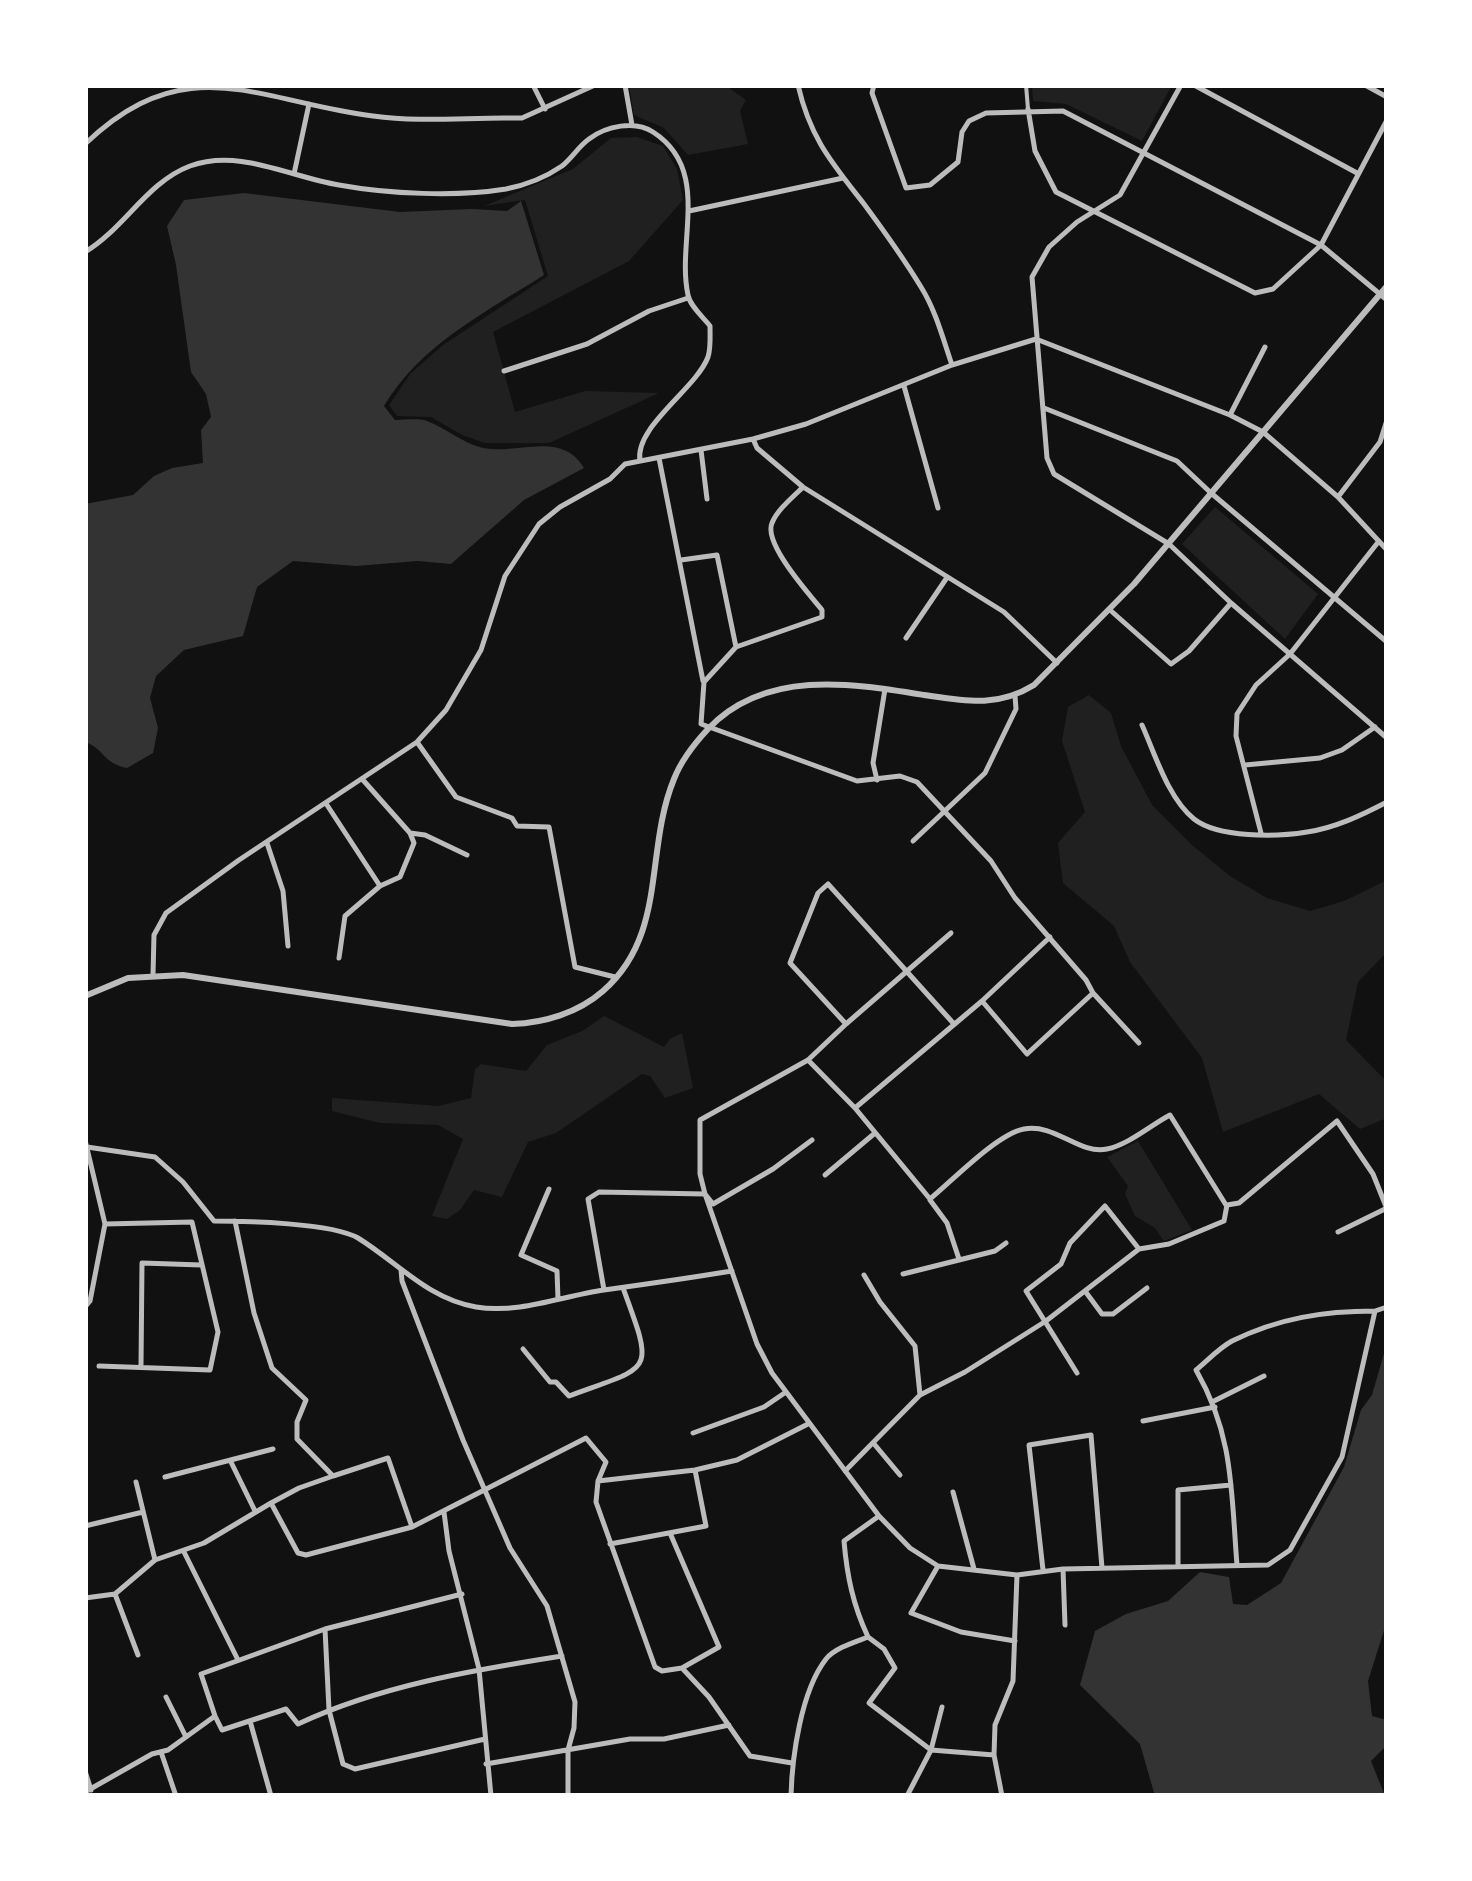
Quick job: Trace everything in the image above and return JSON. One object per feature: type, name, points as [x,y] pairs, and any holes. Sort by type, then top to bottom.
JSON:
[{"type":"street","points":[[162,85],[167,94]]},
{"type":"street","points":[[533,85],[545,109]]},
{"type":"street","points":[[85,144],[122,113],[194,87],[239,86],[309,104],[396,118],[522,118],[595,85]]},
{"type":"street","points":[[625,85],[632,125]]},
{"type":"street","points":[[798,85],[813,134],[923,290],[937,318],[952,366]]},
{"type":"street","points":[[874,85],[872,93],[906,188],[930,185],[958,162],[962,132],[969,121],[986,113],[1063,110],[1321,245],[1384,296]]},
{"type":"street","points":[[1026,85],[1035,151],[1056,192],[1255,293],[1273,289],[1321,245],[1387,120]]},
{"type":"street","points":[[1180,85],[1120,195],[1076,222],[1049,247],[1032,277],[1047,458],[1054,474],[1169,544],[1387,738]]},
{"type":"street","points":[[1194,85],[1357,174]]},
{"type":"street","points":[[1364,85],[1387,97]]},
{"type":"street","points":[[294,174],[309,104]]},
{"type":"street","points":[[85,252],[100,243],[163,181],[187,167],[212,160],[234,159],[364,188],[489,191],[544,177],[564,164],[589,138],[608,128],[632,125],[650,130],[678,156],[686,177],[688,298],[710,326],[708,356],[693,381],[644,439],[638,452],[640,462]]},
{"type":"street","points":[[688,211],[842,178]]},
{"type":"street","points":[[85,996],[111,983],[152,974],[216,978],[512,1024],[546,1020],[592,1001],[618,978],[633,957],[642,935],[664,811],[674,777],[710,727],[739,705],[780,688],[830,684],[980,704],[1015,696],[1057,663],[1110,610],[1384,296],[1387,286]]},
{"type":"street","points":[[504,370],[587,344],[649,311],[688,298]]},
{"type":"street","points":[[152,974],[154,935],[166,913],[418,742],[446,710],[481,650],[506,576],[540,524],[560,507],[610,480],[625,464],[753,439],[848,410],[952,366],[1036,339],[1230,415],[1263,432],[1338,497],[1387,550]]},
{"type":"street","points":[[1230,415],[1265,347]]},
{"type":"street","points":[[904,386],[938,508]]},
{"type":"street","points":[[1044,408],[1178,461],[1387,642]]},
{"type":"street","points":[[1338,497],[1380,442],[1387,420]]},
{"type":"street","points":[[753,439],[757,448],[803,487],[1004,612],[1057,663]]},
{"type":"street","points":[[701,450],[707,500]]},
{"type":"street","points":[[659,458],[704,682],[701,724],[857,781],[900,776],[917,782],[992,861],[1015,898],[1093,994],[1140,1043]]},
{"type":"street","points":[[704,682],[736,647],[822,617],[822,610],[780,554],[770,531],[772,521],[803,487]]},
{"type":"street","points":[[1261,833],[1236,736],[1237,714],[1256,685],[1290,654],[1379,540]]},
{"type":"street","points":[[680,560],[717,555],[736,647]]},
{"type":"street","points":[[906,638],[946,579]]},
{"type":"street","points":[[1110,610],[1171,664],[1189,652],[1231,603]]},
{"type":"street","points":[[876,780],[874,763],[885,689]]},
{"type":"street","points":[[913,840],[985,773],[1016,709],[1015,696]]},
{"type":"street","points":[[1142,724],[1171,788],[1192,818],[1218,832],[1308,832],[1350,820],[1387,802]]},
{"type":"street","points":[[1245,765],[1320,758],[1342,750],[1375,727]]},
{"type":"street","points":[[418,742],[456,797],[512,818],[517,826],[549,827],[575,967],[618,978]]},
{"type":"street","points":[[339,958],[345,916],[380,886],[400,877],[414,843],[410,833],[363,780]]},
{"type":"street","points":[[326,804],[380,886]]},
{"type":"street","points":[[410,833],[424,835],[467,856]]},
{"type":"street","points":[[267,843],[283,890],[288,946]]},
{"type":"street","points":[[846,1024],[790,963],[818,893],[828,884],[954,1024]]},
{"type":"street","points":[[951,932],[808,1060],[700,1120],[704,1194],[772,1373],[878,1516],[910,1548],[938,1566],[1017,1575],[1062,1569],[1268,1565],[1290,1550],[1342,1458],[1375,1312]]},
{"type":"street","points":[[855,1108],[1050,938]]},
{"type":"street","points":[[982,1001],[1027,1054],[1093,994]]},
{"type":"street","points":[[808,1060],[855,1108],[930,1199],[947,1223],[959,1260]]},
{"type":"street","points":[[845,1471],[920,1395],[965,1372],[1046,1320],[1138,1249],[1169,1244],[1224,1221],[1227,1206],[1170,1115],[1109,1149],[1094,1149],[1048,1130],[1023,1129],[999,1142],[930,1199]]},
{"type":"street","points":[[1227,1206],[1238,1204],[1338,1121],[1372,1174],[1387,1208],[1338,1232]]},
{"type":"street","points":[[825,1176],[875,1133]]},
{"type":"street","points":[[604,1290],[588,1199],[599,1192],[704,1194],[714,1204],[812,1140]]},
{"type":"street","points":[[85,1307],[90,1300],[105,1224],[86,1144],[155,1156],[183,1182],[214,1221],[326,1229],[355,1236],[445,1298],[474,1307],[520,1307],[732,1271]]},
{"type":"street","points":[[1380,1192],[1387,1186]]},
{"type":"street","points":[[549,1189],[521,1254],[556,1271],[558,1298]]},
{"type":"street","points":[[1077,1373],[1026,1291],[1062,1264],[1070,1243],[1105,1206],[1138,1249]]},
{"type":"street","points":[[234,1221],[254,1313],[272,1368],[306,1400],[297,1422],[297,1439],[333,1476]]},
{"type":"street","points":[[99,1366],[210,1370],[218,1332],[192,1222],[105,1224]]},
{"type":"street","points":[[903,1274],[994,1251],[1006,1243]]},
{"type":"street","points":[[141,1366],[142,1263],[201,1265]]},
{"type":"street","points":[[401,1270],[463,1440],[510,1548],[547,1606],[574,1702],[568,1796]]},
{"type":"street","points":[[864,1275],[915,1346],[920,1395]]},
{"type":"street","points":[[523,1348],[550,1382],[556,1382],[569,1396],[631,1373],[643,1361],[644,1346],[623,1288]]},
{"type":"street","points":[[1085,1291],[1102,1314],[1113,1314],[1148,1288]]},
{"type":"street","points":[[1238,1566],[1225,1433],[1215,1404],[1196,1370],[1229,1342],[1313,1314],[1375,1312],[1387,1307]]},
{"type":"street","points":[[1143,1422],[1215,1404],[1264,1376]]},
{"type":"street","points":[[693,1433],[764,1407],[786,1392]]},
{"type":"street","points":[[598,1481],[695,1470],[736,1460],[808,1424]]},
{"type":"street","points":[[1043,1570],[1029,1444],[1091,1435],[1102,1568]]},
{"type":"street","points":[[272,1503],[298,1553],[306,1555],[412,1527],[586,1438],[606,1462],[598,1481],[596,1502],[655,1667],[662,1671],[682,1668],[719,1647],[670,1533]]},
{"type":"street","points":[[874,1445],[900,1475]]},
{"type":"street","points":[[165,1477],[273,1449]]},
{"type":"street","points":[[85,1598],[115,1594],[155,1560],[184,1552],[300,1488],[388,1458],[412,1527]]},
{"type":"street","points":[[230,1460],[255,1512]]},
{"type":"street","points":[[610,1544],[706,1526],[695,1470]]},
{"type":"street","points":[[136,1482],[155,1560]]},
{"type":"street","points":[[1178,1566],[1178,1490],[1231,1485]]},
{"type":"street","points":[[953,1492],[974,1569]]},
{"type":"street","points":[[85,1526],[142,1512]]},
{"type":"street","points":[[444,1512],[449,1551],[479,1669],[491,1796]]},
{"type":"street","points":[[878,1516],[844,1540],[854,1608],[868,1637],[884,1649],[894,1668],[869,1703],[931,1750],[994,1754]]},
{"type":"street","points":[[184,1552],[238,1660]]},
{"type":"street","points":[[938,1566],[912,1613],[961,1632],[1015,1640]]},
{"type":"street","points":[[1062,1569],[1065,1625]]},
{"type":"street","points":[[1002,1796],[994,1754],[995,1724],[1013,1681],[1017,1575]]},
{"type":"street","points":[[115,1594],[138,1655]]},
{"type":"street","points":[[462,1594],[325,1628],[201,1674],[222,1730],[286,1709],[298,1724],[329,1710],[479,1669],[562,1656]]},
{"type":"street","points":[[325,1628],[329,1710],[343,1764],[355,1769],[485,1739]]},
{"type":"street","points":[[791,1796],[792,1764],[801,1722],[827,1658],[868,1637]]},
{"type":"street","points":[[682,1668],[750,1756],[792,1764]]},
{"type":"street","points":[[166,1698],[186,1737]]},
{"type":"street","points":[[907,1796],[931,1750],[942,1706]]},
{"type":"street","points":[[85,1771],[88,1791],[161,1752],[215,1716]]},
{"type":"street","points":[[250,1721],[271,1796]]},
{"type":"street","points":[[486,1764],[630,1739],[664,1739],[729,1724]]},
{"type":"street","points":[[161,1752],[176,1796]]},
{"type":"shaded area","points":[[629,85],[725,85],[746,100],[740,111],[748,144],[688,155],[664,128],[634,115]]},
{"type":"shaded area","points":[[1032,85],[1172,85],[1142,141],[1066,104],[1033,101]]},
{"type":"shaded area","points":[[637,137],[663,146],[677,169],[683,200],[629,261],[493,332],[515,412],[585,391],[659,393],[549,443],[485,443],[431,417],[397,416],[389,405],[411,373],[443,345],[548,276],[525,200],[484,206],[573,169],[611,138]]},
{"type":"shaded area","points":[[244,193],[400,212],[507,211],[521,201],[544,275],[435,348],[399,384],[384,406],[395,420],[427,421],[483,448],[538,446],[564,450],[584,468],[524,500],[451,564],[418,561],[356,566],[293,561],[257,587],[243,636],[184,650],[156,676],[150,698],[158,728],[153,753],[127,768],[113,763],[85,742],[85,504],[133,495],[154,476],[172,468],[203,463],[201,430],[211,417],[206,394],[191,372],[167,226],[184,200]]},
{"type":"shaded area","points":[[1215,507],[1318,594],[1285,639],[1182,544]]},
{"type":"shaded area","points":[[1089,695],[1111,713],[1121,746],[1152,805],[1230,876],[1267,898],[1310,911],[1344,901],[1387,880],[1387,952],[1358,982],[1346,1040],[1387,1082],[1387,1118],[1360,1129],[1319,1094],[1223,1132],[1202,1058],[1130,962],[1114,926],[1063,883],[1058,843],[1085,812],[1062,741],[1068,707]]},
{"type":"shaded area","points":[[604,1016],[664,1047],[682,1033],[693,1088],[665,1098],[650,1076],[642,1074],[556,1133],[528,1142],[502,1197],[474,1190],[460,1210],[447,1219],[432,1216],[463,1139],[438,1125],[380,1123],[332,1111],[332,1098],[438,1106],[471,1098],[475,1069],[481,1064],[526,1071],[547,1045],[582,1031]]},
{"type":"shaded area","points":[[1138,1141],[1192,1230],[1164,1241],[1155,1228],[1135,1216],[1125,1194],[1128,1186],[1107,1157]]},
{"type":"shaded area","points":[[1387,1343],[1387,1621],[1368,1681],[1372,1716],[1387,1720],[1387,1745],[1371,1761],[1385,1796],[1155,1796],[1140,1744],[1080,1685],[1095,1631],[1126,1614],[1168,1601],[1200,1572],[1229,1577],[1233,1604],[1247,1605],[1281,1583],[1344,1467]]}]
